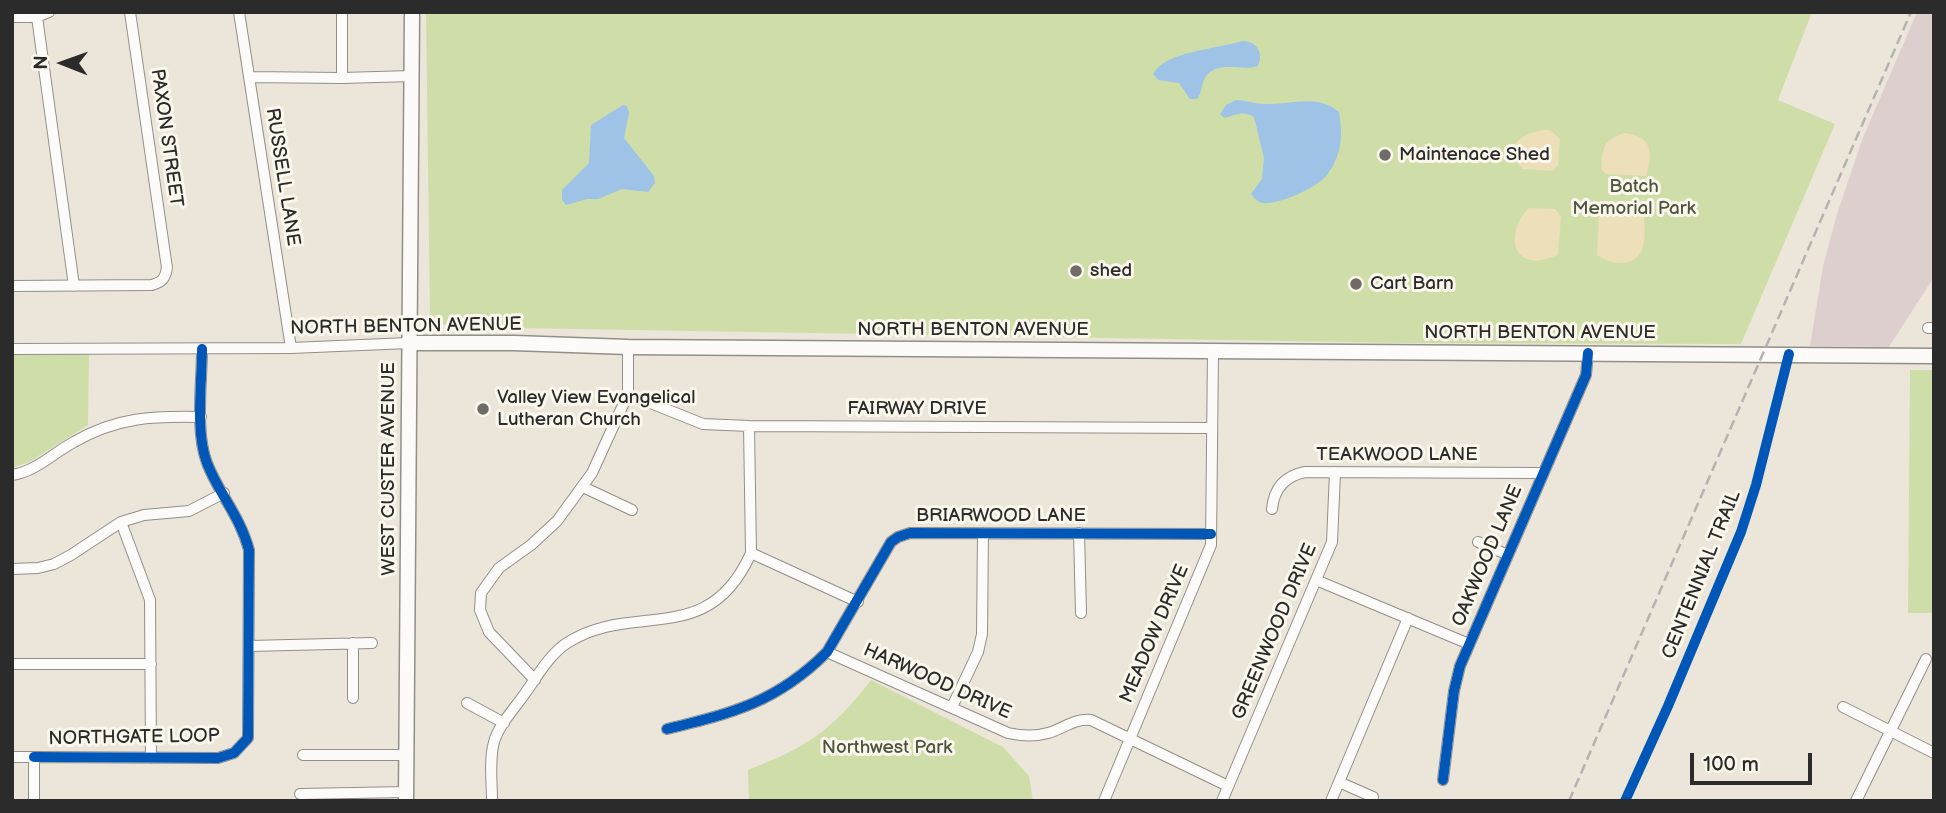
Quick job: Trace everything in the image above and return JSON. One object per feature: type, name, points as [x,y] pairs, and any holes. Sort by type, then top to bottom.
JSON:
[{"type":"main road","name":"WEST CUSTER AVENUE","points":[[406,797],[412,12]]},
{"type":"main road","name":"NORTH BENTON AVENUE","points":[[409,343],[628,347],[1934,356]]},
{"type":"street","points":[[12,17],[37,17],[49,12]]},
{"type":"street","name":"PAXON STREET","points":[[74,286],[152,285],[161,282],[167,268],[130,12]]},
{"type":"street","name":"RUSSELL LANE","points":[[239,12],[291,348]]},
{"type":"street","points":[[342,12],[342,78]]},
{"type":"street","points":[[12,286],[74,286],[37,17]]},
{"type":"street","points":[[249,77],[412,76]]},
{"type":"street","name":"NORTH BENTON AVENUE","points":[[12,349],[291,348],[409,343]]},
{"type":"street","points":[[535,680],[489,632],[480,610],[481,593],[499,568],[531,545],[557,521],[592,473],[628,394],[628,347]]},
{"type":"street","name":"NORTHGATE LOOP","points":[[12,757],[218,758],[234,753],[248,737],[249,550],[244,529],[203,451],[202,349]]},
{"type":"street","name":"MEADOW DRIVE","points":[[1104,801],[1211,545],[1213,350]]},
{"type":"street","name":"OAKWOOD LANE","points":[[1443,780],[1457,678],[1469,644],[1586,374],[1588,353]]},
{"type":"street","name":"FAIRWAY DRIVE","points":[[628,394],[703,424],[1212,428]]},
{"type":"street","points":[[12,475],[35,468],[72,442],[119,422],[148,416],[201,417]]},
{"type":"street","points":[[492,801],[493,748],[496,736],[535,680],[566,643],[590,631],[671,619],[699,610],[715,601],[743,571],[751,553],[749,426]]},
{"type":"street","name":"TEAKWOOD LANE","points":[[1272,509],[1276,491],[1288,478],[1305,472],[1543,474]]},
{"type":"street","name":"GREENWOOD DRIVE","points":[[1222,801],[1334,535],[1335,472]]},
{"type":"street","points":[[583,486],[632,510]]},
{"type":"street","points":[[12,569],[54,564],[121,522],[144,515],[189,511],[223,493]]},
{"type":"street","points":[[121,522],[149,593],[151,758]]},
{"type":"street","name":"BRIARWOOD LANE","points":[[667,729],[725,715],[760,701],[796,680],[827,652],[891,542],[898,537],[910,533],[1211,534]]},
{"type":"street","points":[[952,707],[978,652],[982,634],[983,533]]},
{"type":"street","points":[[1079,533],[1081,612]]},
{"type":"street","points":[[1478,542],[1508,555]]},
{"type":"street","points":[[751,553],[858,601]]},
{"type":"street","points":[[1316,580],[1469,644]]},
{"type":"street","points":[[1331,801],[1408,618]]},
{"type":"street","points":[[353,643],[353,698]]},
{"type":"street","points":[[249,646],[373,643]]},
{"type":"street","name":"HARWOOD DRIVE","points":[[827,652],[998,730],[1019,736],[1046,734],[1070,723],[1085,720],[1098,723],[1228,786]]},
{"type":"street","points":[[1856,801],[1926,659]]},
{"type":"street","points":[[12,664],[151,664]]},
{"type":"street","points":[[467,704],[504,723]]},
{"type":"street","points":[[1843,707],[1934,752]]},
{"type":"street","points":[[303,755],[407,755]]},
{"type":"street","points":[[34,757],[34,801]]},
{"type":"street","points":[[1339,782],[1373,797]]},
{"type":"street","points":[[300,794],[406,797]]},
{"type":"shaded area","points":[[1917,12],[1934,12],[1934,277],[1889,347],[1810,346],[1823,266],[1837,214],[1862,140]]},
{"type":"green space","name":"Batch Memorial Park","points":[[426,12],[1812,12],[1778,100],[1835,124],[1741,344],[1402,343],[456,327],[440,324],[430,317]]},
{"type":"green space","points":[[89,354],[88,425],[29,462],[12,468],[12,355]]},
{"type":"green space","points":[[1910,370],[1934,370],[1934,613],[1908,613]]},
{"type":"green space","name":"Northwest Park","points":[[871,680],[1003,747],[1029,776],[1033,801],[749,801],[748,770],[803,745],[831,725]]},
{"type":"sand","points":[[1550,130],[1560,139],[1558,165],[1553,171],[1522,169],[1515,154],[1517,143],[1526,135]]},
{"type":"sand","points":[[1625,133],[1641,138],[1649,147],[1650,160],[1646,176],[1606,174],[1601,169],[1605,146]]},
{"type":"sand","points":[[1529,208],[1555,209],[1561,216],[1558,255],[1530,260],[1517,251],[1517,228]]},
{"type":"sand","points":[[1603,213],[1644,215],[1643,246],[1633,260],[1621,263],[1608,261],[1597,255],[1599,218]]},
{"type":"water","points":[[1242,41],[1252,43],[1260,52],[1258,66],[1223,67],[1210,72],[1197,99],[1190,99],[1179,83],[1158,80],[1153,74],[1169,60]]},
{"type":"water","points":[[1236,100],[1264,104],[1313,101],[1331,106],[1339,112],[1340,145],[1336,160],[1327,175],[1315,185],[1288,198],[1270,203],[1256,200],[1251,194],[1262,179],[1264,158],[1254,117],[1243,113],[1224,118],[1220,114],[1226,105]]},
{"type":"water","points":[[623,105],[627,106],[629,113],[624,138],[654,176],[655,183],[648,192],[622,189],[598,199],[566,205],[562,200],[562,190],[589,163],[591,125]]},
{"type":"railway","points":[[1569,801],[1911,12]]},
{"type":"cycle path","points":[[34,757],[218,758],[234,753],[248,738],[249,550],[203,451],[200,422],[202,349]]},
{"type":"cycle path","points":[[1443,780],[1454,691],[1460,666],[1586,375],[1588,353]]},
{"type":"cycle path","name":"CENTENNIAL TRAIL","points":[[1625,801],[1741,532],[1756,485],[1789,354]]},
{"type":"cycle path","points":[[667,729],[753,703],[790,683],[808,669],[827,652],[891,542],[898,537],[910,533],[1211,534]]},
{"type":"place","name":"Maintenace Shed","points":[[1385,155]]},
{"type":"place","name":"shed","points":[[1076,271]]},
{"type":"place","name":"Cart Barn","points":[[1356,284]]},
{"type":"place","name":"Valley View Evangelical Lutheran Church","points":[[483,409]]}]
